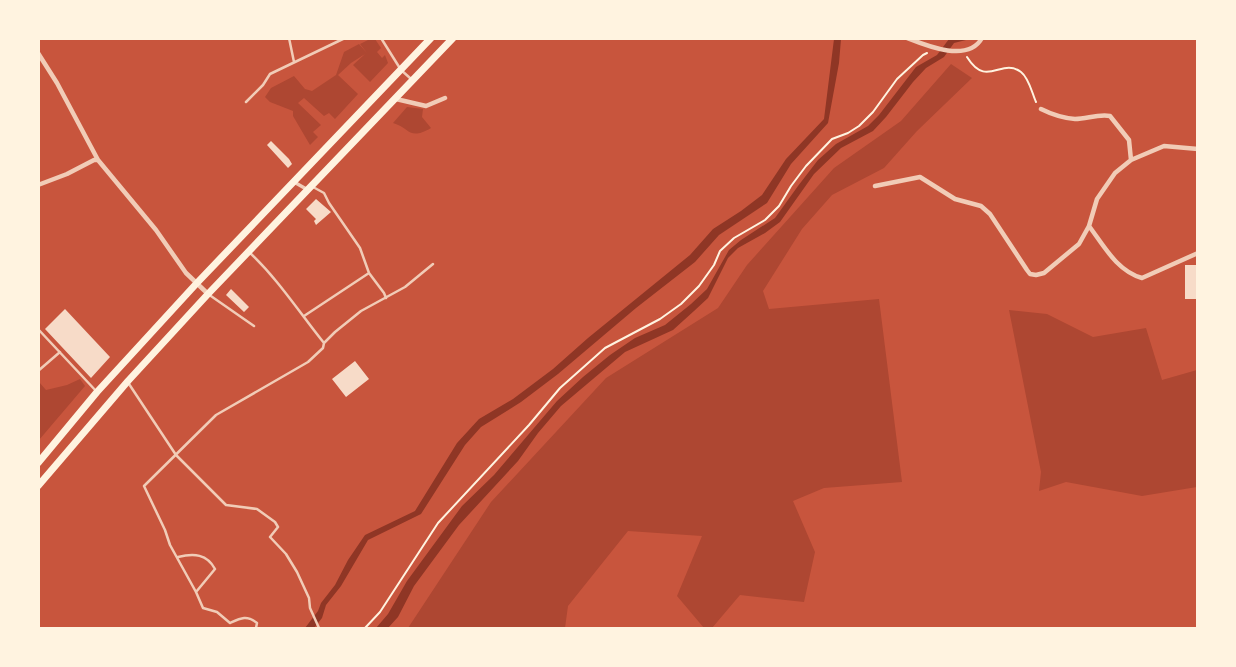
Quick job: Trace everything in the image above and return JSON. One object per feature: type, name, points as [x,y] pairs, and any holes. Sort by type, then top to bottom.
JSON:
[{"type":"main road","points":[[38,463],[97,392],[196,284],[431,38]]},
{"type":"main road","points":[[38,486],[128,381],[208,294],[453,38]]},
{"type":"street","points":[[907,38],[937,50],[964,51],[979,44],[982,38]]},
{"type":"street","points":[[38,53],[98,160],[156,229],[186,273],[208,294]]},
{"type":"street","points":[[395,99],[426,106],[446,98]]},
{"type":"street","points":[[1041,109],[1077,119],[1110,116],[1129,141],[1131,160]]},
{"type":"street","points":[[875,186],[920,177],[955,199],[981,206],[990,214],[1030,274],[1036,275],[1044,273],[1079,244],[1089,226],[1097,199],[1115,173],[1131,160],[1164,146],[1198,149]]},
{"type":"street","points":[[38,185],[98,160]]},
{"type":"street","points":[[294,182],[311,188]]},
{"type":"street","points":[[1089,226],[1118,264],[1131,275],[1142,278],[1198,253]]},
{"type":"lane","points":[[289,38],[294,62]]},
{"type":"lane","points":[[246,102],[270,74],[345,38]]},
{"type":"lane","points":[[381,38],[401,70],[413,80]]},
{"type":"lane","points":[[311,188],[324,194],[360,248],[369,273],[386,298]]},
{"type":"lane","points":[[248,252],[263,265],[324,343]]},
{"type":"lane","points":[[256,628],[257,623],[251,618],[242,617],[230,624],[217,612],[203,608],[170,545],[144,486],[216,415],[308,362],[335,332],[361,312],[405,287],[433,264]]},
{"type":"lane","points":[[303,317],[369,273]]},
{"type":"lane","points":[[208,294],[254,326]]},
{"type":"lane","points":[[38,329],[97,392]]},
{"type":"lane","points":[[38,371],[60,352]]},
{"type":"lane","points":[[128,381],[176,455],[226,505],[257,509],[275,522],[278,527],[270,537],[286,554],[297,572],[319,628]]},
{"type":"lane","points":[[178,557],[201,555],[211,562],[215,569],[196,592]]},
{"type":"path","points":[[365,628],[380,612],[438,523],[560,388],[606,348],[660,319],[681,304],[699,286],[720,251],[734,238],[765,220],[779,206],[806,166],[832,139],[859,126],[897,79],[923,55],[937,50]]},
{"type":"path","points":[[964,51],[976,69],[994,72],[1005,67],[1020,72],[1026,78],[1041,109]]},
{"type":"shaded area","points":[[372,38],[381,48],[377,52],[382,58],[385,55],[388,63],[370,82],[353,65],[365,54],[338,75],[358,94],[335,119],[329,113],[324,116],[304,98],[298,103],[321,125],[313,132],[318,137],[310,145],[293,116],[293,111],[270,102],[265,97],[271,88],[294,76],[305,89],[312,91],[336,75],[344,52],[359,44],[367,53],[360,44]]},
{"type":"shaded area","points":[[834,39],[841,39],[828,123],[791,164],[767,203],[719,235],[695,262],[558,374],[481,427],[465,445],[421,514],[368,540],[341,586],[326,605],[322,618],[314,628],[305,628],[365,535],[415,511],[457,443],[479,419],[513,399],[553,369],[690,255],[713,229],[762,195],[786,159],[824,119]]},
{"type":"shaded area","points":[[949,39],[970,39],[954,43],[944,57],[926,68],[913,82],[873,131],[841,148],[814,174],[780,222],[738,248],[728,258],[708,298],[673,330],[625,352],[561,406],[518,461],[459,525],[414,586],[398,617],[388,628],[376,628],[462,506],[494,475],[557,401],[610,355],[635,338],[665,325],[691,304],[707,289],[729,250],[775,218],[818,160],[836,144],[868,126],[916,67],[937,55]]},
{"type":"shaded area","points":[[951,64],[972,78],[917,131],[884,168],[832,195],[802,229],[763,291],[769,309],[879,299],[902,482],[824,488],[793,501],[815,552],[804,602],[740,595],[712,628],[704,628],[677,596],[702,536],[628,531],[568,606],[565,628],[408,628],[491,502],[606,378],[718,308],[747,265],[834,168],[901,121]]},
{"type":"shaded area","points":[[407,107],[423,109],[422,117],[431,128],[414,133],[393,123]]},
{"type":"shaded area","points":[[1009,310],[1047,314],[1093,337],[1146,328],[1162,380],[1197,370],[1197,487],[1142,496],[1066,482],[1039,491],[1041,472]]},
{"type":"shaded area","points":[[80,379],[85,386],[39,440],[39,382],[46,390]]},
{"type":"building","points":[[271,141],[289,159],[292,164],[288,168],[267,145]]},
{"type":"building","points":[[316,199],[331,212],[316,225],[316,219],[306,209]]},
{"type":"building","points":[[1185,265],[1198,265],[1198,299],[1185,299]]},
{"type":"building","points":[[231,289],[249,307],[244,312],[226,295]]},
{"type":"building","points":[[65,309],[110,357],[91,378],[45,329]]},
{"type":"building","points":[[355,361],[369,379],[346,397],[332,379]]}]
